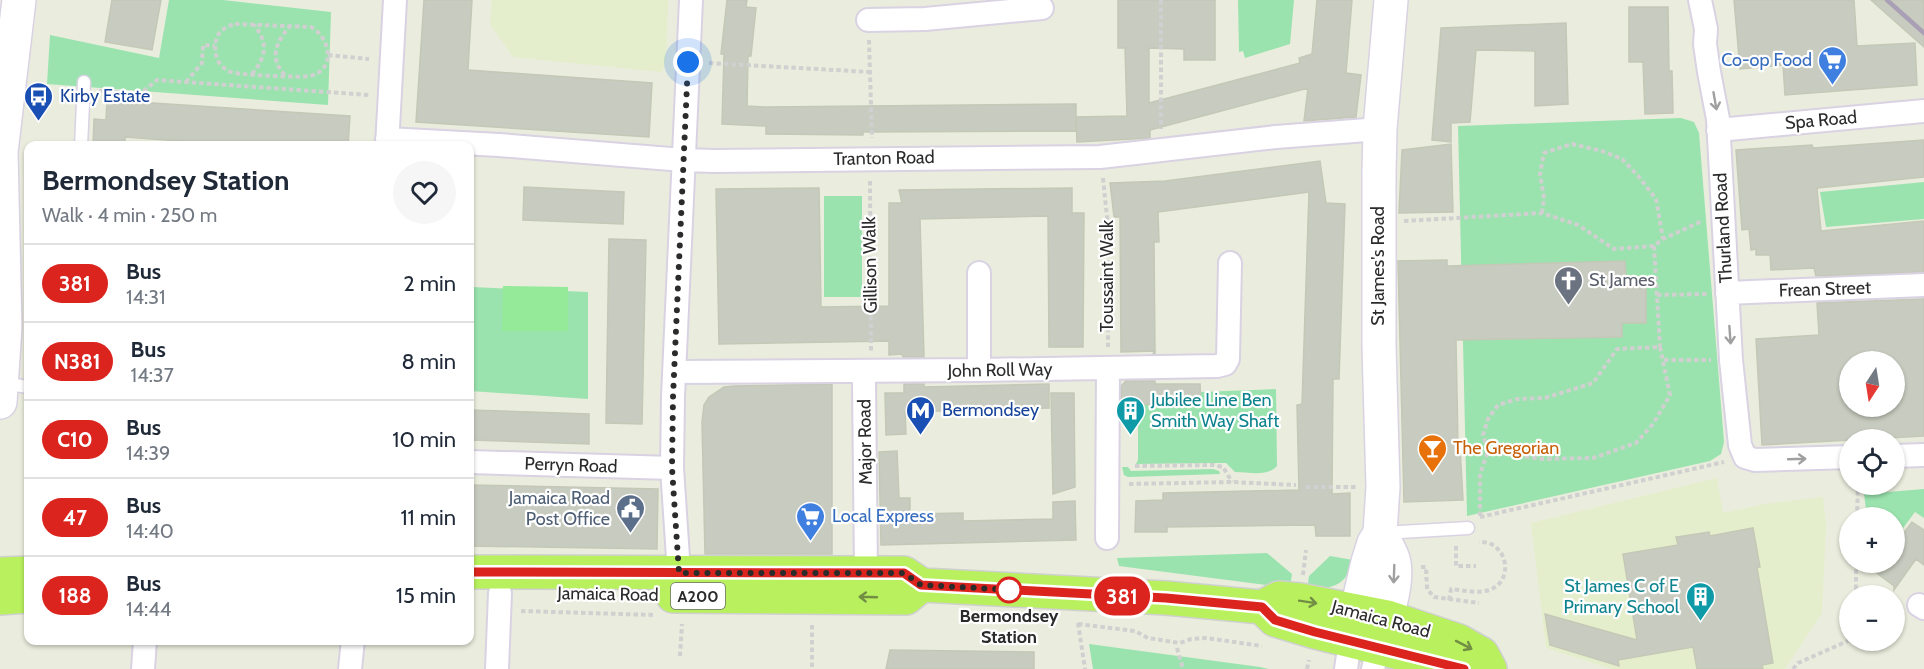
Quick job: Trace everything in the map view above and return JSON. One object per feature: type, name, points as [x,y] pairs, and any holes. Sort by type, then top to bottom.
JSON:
[{"type":"main road","name":"Jamaica Road","points":[[474,572],[904,573],[921,585],[1166,598],[1262,607],[1282,597],[1356,610],[1367,649]]},
{"type":"main road","points":[[0,574],[24,573]]},
{"type":"main road","name":"Jamaica Road","points":[[485,593],[906,598],[921,585]]},
{"type":"main road","points":[[0,598],[24,596]]},
{"type":"main road","name":"Jamaica Road","points":[[1262,607],[1275,620],[1367,649],[1464,669]]},
{"type":"main road","name":"Jamaica Road","points":[[1367,649],[1459,641],[1482,654],[1490,669]]},
{"type":"street","points":[[10,391],[5,327],[1,151],[19,0]]},
{"type":"street","points":[[387,141],[395,0]]},
{"type":"street","points":[[679,573],[672,468],[674,372],[691,0]]},
{"type":"street","name":"St James's Road","points":[[1356,610],[1368,562],[1380,533],[1383,487],[1378,222],[1380,129],[1391,0]]},
{"type":"street","name":"Thurland Road","points":[[1700,0],[1706,29],[1707,63],[1718,119],[1731,360],[1740,445],[1745,457]]},
{"type":"street","points":[[868,20],[925,10],[1042,8]]},
{"type":"street","name":"Spa Road","points":[[1718,130],[1924,111]]},
{"type":"street","name":"Tranton Road","points":[[474,144],[683,160],[1100,157],[1276,137],[1380,129]]},
{"type":"street","name":"John Roll Way","points":[[674,372],[864,377],[979,370],[1218,366],[1228,359],[1229,351],[1230,263]]},
{"type":"street","points":[[979,273],[979,370]]},
{"type":"street","name":"Frean Street","points":[[1727,293],[1924,285]]},
{"type":"street","points":[[1107,538],[1108,369]]},
{"type":"street","name":"Major Road","points":[[864,377],[866,573]]},
{"type":"street","points":[[1905,456],[1924,455]]},
{"type":"street","points":[[1745,457],[1755,460],[1839,458]]},
{"type":"street","name":"Perryn Road","points":[[474,462],[672,468]]},
{"type":"street","points":[[1367,649],[1394,584],[1394,560],[1380,533]]},
{"type":"street","points":[[485,593],[497,669]]},
{"type":"street","points":[[143,669],[145,645]]},
{"type":"street","points":[[350,669],[352,645]]},
{"type":"lane","points":[[81,141],[84,86]]},
{"type":"lane","points":[[1380,533],[1468,528]]},
{"type":"path","points":[[1161,0],[1161,151]]},
{"type":"path","name":"Gillison Walk","points":[[864,377],[871,357],[869,187],[873,158],[868,20]]},
{"type":"path","points":[[235,24],[254,24],[311,27],[318,31],[326,40],[328,55],[321,69],[308,77],[233,73],[224,68],[217,60],[215,46],[219,33],[224,27],[235,24]]},
{"type":"path","points":[[252,74],[263,58],[264,42],[254,24]]},
{"type":"path","points":[[286,76],[279,69],[276,60],[277,43],[291,26]]},
{"type":"path","points":[[186,82],[202,63],[203,45],[215,46]]},
{"type":"path","points":[[328,55],[391,61]]},
{"type":"path","points":[[688,62],[870,72]]},
{"type":"path","points":[[84,86],[141,93],[157,80],[389,96]]},
{"type":"path","points":[[1542,213],[1544,198],[1540,174],[1544,153],[1572,144],[1602,151],[1622,159],[1640,177],[1656,199],[1663,239]]},
{"type":"path","name":"Toussaint Walk","points":[[1103,183],[1108,226],[1108,369]]},
{"type":"path","points":[[1378,222],[1542,213],[1578,225],[1614,249],[1654,246],[1663,239],[1722,211]]},
{"type":"path","points":[[1488,452],[1542,459],[1593,458],[1636,443],[1653,424],[1670,395],[1660,347],[1654,246]]},
{"type":"path","points":[[1657,295],[1727,293]]},
{"type":"path","points":[[1480,517],[1480,474],[1488,452],[1483,435],[1488,419],[1498,405],[1517,399],[1545,398],[1593,383],[1617,349],[1660,347]]},
{"type":"path","points":[[1664,360],[1731,360]]},
{"type":"path","points":[[1468,528],[1480,517],[1745,457]]},
{"type":"path","points":[[1135,466],[1215,465],[1223,467],[1232,482]]},
{"type":"path","points":[[1107,484],[1232,482],[1296,485]]},
{"type":"path","points":[[1306,487],[1383,487]]},
{"type":"path","points":[[1443,606],[1451,588],[1489,590],[1504,578],[1505,559],[1500,550],[1492,544],[1476,543]]},
{"type":"path","points":[[1456,545],[1456,566],[1476,566]]},
{"type":"path","points":[[1426,572],[1429,592],[1434,597],[1479,603]]},
{"type":"path","points":[[680,656],[682,615]]},
{"type":"path","points":[[1078,623],[1085,669]]},
{"type":"path","points":[[812,624],[812,669]]},
{"type":"path","points":[[1793,669],[1798,663],[1839,645]]},
{"type":"path","points":[[1177,648],[1183,669]]},
{"type":"path","points":[[1307,669],[1309,660]]},
{"type":"shaded area","points":[[492,0],[668,0],[666,62],[662,72],[513,57],[490,24]]},
{"type":"shaded area","points":[[1717,478],[1723,513],[1765,504],[1823,497],[1826,525],[1822,613],[1785,669],[1612,669],[1546,648],[1531,523]]},
{"type":"green space","points":[[169,0],[223,0],[331,12],[328,105],[47,84],[50,35],[159,58]]},
{"type":"green space","points":[[1238,0],[1294,0],[1290,44],[1245,58],[1243,51],[1239,52]]},
{"type":"green space","points":[[1681,118],[1694,122],[1699,133],[1724,442],[1721,454],[1710,461],[1467,516],[1458,126]]},
{"type":"green space","points":[[1924,182],[1924,219],[1826,227],[1820,192]]},
{"type":"green space","points":[[824,196],[862,196],[862,297],[824,297]]},
{"type":"green space","points":[[503,286],[568,287],[568,331],[502,331]]},
{"type":"green space","points":[[474,287],[588,292],[588,399],[474,391]]},
{"type":"green space","points":[[1123,384],[1200,384],[1201,392],[1276,389],[1277,466],[1268,472],[1258,473],[1235,472],[1226,463],[1136,464],[1138,460],[1138,411],[1130,405],[1121,405]]},
{"type":"green space","points":[[1122,467],[1128,467],[1131,471],[1213,469],[1219,471],[1220,474],[1128,477],[1124,475]]},
{"type":"green space","points":[[1924,489],[1924,518],[1915,512],[1905,526],[1905,507],[1866,507],[1864,495],[1905,495],[1905,491]]},
{"type":"green space","points":[[1267,553],[1292,574],[1290,588],[1119,566],[1117,558]]},
{"type":"green space","points":[[1330,556],[1353,560],[1346,576],[1331,587],[1307,591],[1309,576]]},
{"type":"green space","points":[[1089,644],[1260,667],[1269,669],[1093,669]]},
{"type":"building","points":[[112,0],[161,0],[152,50],[105,42]]},
{"type":"building","points":[[424,0],[472,0],[468,70],[652,83],[649,137],[416,122]]},
{"type":"building","points":[[727,0],[747,0],[746,7],[756,8],[751,56],[748,56],[747,106],[1076,104],[1076,131],[863,132],[863,135],[766,134],[766,126],[722,124],[724,54],[721,54]]},
{"type":"building","points":[[1118,0],[1215,0],[1215,60],[1184,60],[1184,49],[1149,48],[1149,103],[1300,63],[1299,58],[1312,54],[1317,0],[1352,0],[1346,73],[1361,75],[1356,117],[1304,121],[1308,88],[1150,130],[1150,138],[1077,142],[1076,117],[1127,116],[1125,48],[1118,48]]},
{"type":"building","points":[[1734,0],[1854,0],[1857,46],[1915,43],[1917,85],[1785,95],[1783,65],[1740,69]]},
{"type":"building","points":[[1871,0],[1924,0],[1924,47],[1899,25]]},
{"type":"building","points":[[1629,7],[1668,7],[1669,71],[1672,71],[1673,113],[1645,114],[1643,62],[1629,62]]},
{"type":"building","points":[[1566,23],[1568,104],[1535,106],[1535,51],[1476,50],[1470,122],[1451,123],[1451,142],[1432,140],[1441,28]]},
{"type":"building","points":[[107,100],[350,116],[348,141],[179,141],[125,137],[125,141],[93,141],[94,119],[106,120]]},
{"type":"building","points":[[1924,140],[1924,177],[1817,188],[1821,231],[1924,221],[1924,272],[1816,276],[1814,268],[1771,270],[1770,255],[1756,255],[1756,249],[1751,250],[1749,229],[1742,230],[1736,150],[1812,145],[1813,148]]},
{"type":"building","points":[[1451,144],[1453,212],[1399,213],[1402,150]]},
{"type":"building","points":[[1320,161],[1326,203],[1345,204],[1339,379],[1333,379],[1332,494],[1350,493],[1350,536],[1316,536],[1315,525],[1167,527],[1167,532],[1135,532],[1136,501],[1163,500],[1163,493],[1299,490],[1297,405],[1302,404],[1309,192],[1158,212],[1159,242],[1154,242],[1155,351],[1121,352],[1120,217],[1114,217],[1110,183],[1165,181]]},
{"type":"building","points":[[524,187],[624,192],[623,224],[523,220]]},
{"type":"building","points":[[819,188],[821,307],[889,306],[889,203],[902,203],[899,190],[1072,188],[1072,213],[1084,213],[1083,347],[1049,347],[1048,216],[920,219],[924,357],[889,355],[889,341],[719,344],[716,189]]},
{"type":"building","points":[[609,239],[646,240],[642,424],[606,423]]},
{"type":"building","points":[[1447,260],[1447,266],[1625,261],[1626,277],[1646,277],[1646,323],[1622,323],[1622,337],[1456,340],[1458,447],[1460,447],[1463,500],[1404,502],[1398,261]]},
{"type":"building","points":[[1924,299],[1924,436],[1905,437],[1905,429],[1839,429],[1839,441],[1762,445],[1756,339],[1819,335],[1817,303]]},
{"type":"building","points":[[1126,381],[1155,381],[1155,384],[1200,384],[1201,403],[1121,405],[1121,386]]},
{"type":"building","points":[[832,384],[832,554],[705,554],[702,422],[704,405],[709,397],[724,387]]},
{"type":"building","points":[[904,384],[924,384],[924,387],[1049,384],[1049,408],[905,412],[906,434],[886,435],[885,393],[904,393]]},
{"type":"building","points":[[1051,393],[1074,393],[1075,487],[1053,494]]},
{"type":"building","points":[[474,410],[589,414],[589,444],[474,440]]},
{"type":"building","points":[[897,451],[899,498],[910,498],[910,514],[963,513],[963,521],[1053,519],[1053,502],[1075,501],[1076,540],[881,545],[879,452]]},
{"type":"building","points":[[474,485],[658,489],[657,549],[474,546]]},
{"type":"building","points":[[1912,522],[1924,530],[1924,565],[1916,559],[1898,585],[1893,585],[1877,573],[1905,573],[1905,531]]},
{"type":"building","name":"St James C of E Primary School","points":[[1753,528],[1773,663],[1762,665],[1763,669],[1697,669],[1693,647],[1618,660],[1619,666],[1550,645],[1545,614],[1637,640],[1623,554],[1678,545],[1676,537],[1709,532],[1710,536]]},
{"type":"building","points":[[890,650],[1034,652],[1034,669],[886,669]]},
{"type":"railway","points":[[1887,0],[1924,33]]},
{"type":"bus line","name":"381","points":[[474,572],[904,573],[921,585],[1166,598],[1262,607],[1275,620],[1464,669]]},
{"type":"place","name":"Co-op Food","points":[[1833,86]]},
{"type":"place","name":"Kirby Estate","points":[[39,122]]},
{"type":"place","name":"St James","points":[[1568,306]]},
{"type":"place","name":"Bermondsey","points":[[921,436]]},
{"type":"place","name":"Jubilee Line Ben Smith Way Shaft","points":[[1130,436]]},
{"type":"place","name":"The Gregorian","points":[[1432,474]]},
{"type":"place","name":"Jamaica Road Post Office","points":[[631,534]]},
{"type":"place","name":"Local Express","points":[[811,542]]},
{"type":"place","name":"Bermondsey Station","points":[[1009,590]]},
{"type":"place","name":"St James C of E Primary School","points":[[1700,622]]},
{"type":"route","points":[[688,62],[673,397],[672,468],[679,573],[904,573],[921,585],[1013,590],[1009,590]]}]
